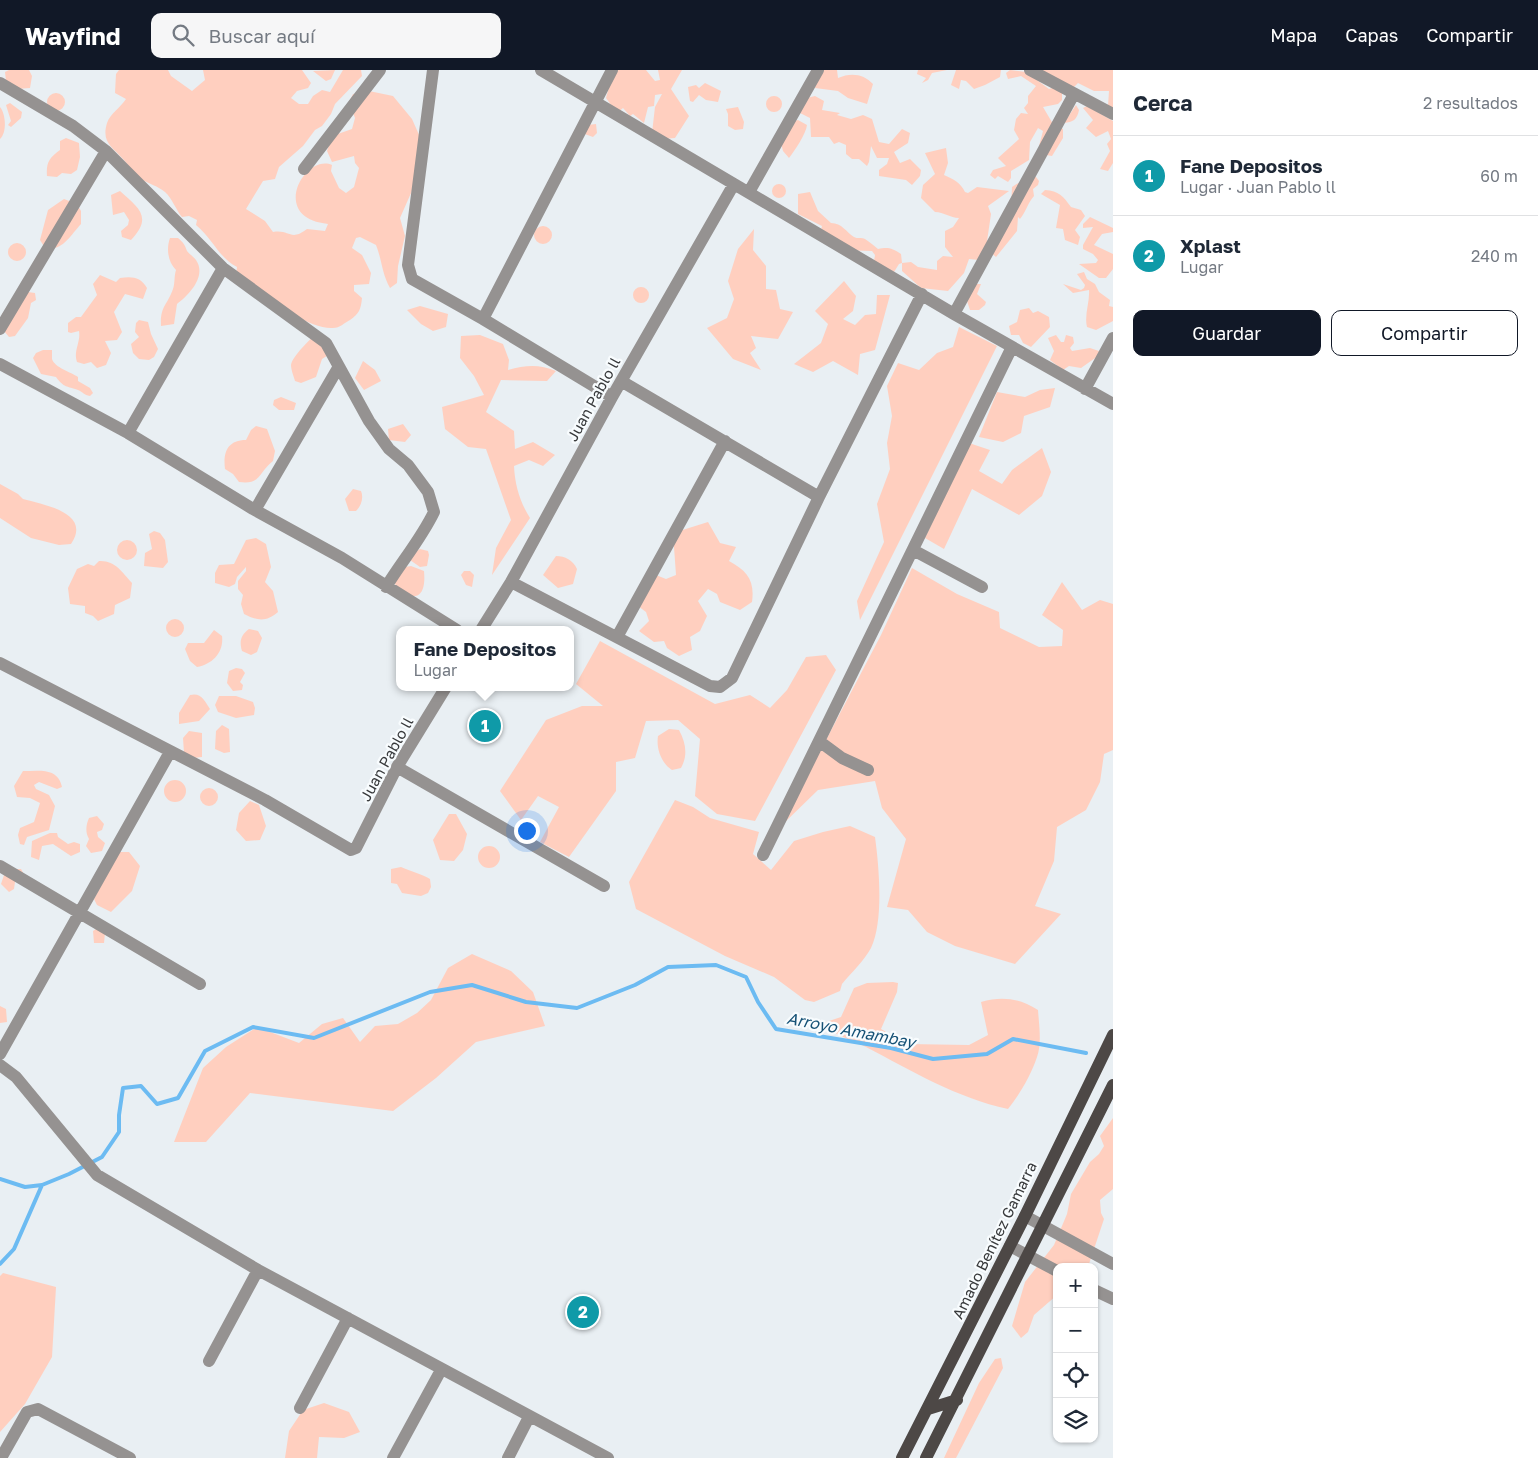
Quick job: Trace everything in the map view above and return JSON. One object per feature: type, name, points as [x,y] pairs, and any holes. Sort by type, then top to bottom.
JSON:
[{"type":"main road","name":"Amado Benítez Gamarra","points":[[902,1458],[1025,1216],[1113,1035]]},
{"type":"main road","points":[[926,1458],[957,1400],[1113,1085]]},
{"type":"main road","points":[[928,1409],[957,1400]]},
{"type":"street","points":[[304,169],[380,70]]},
{"type":"street","points":[[433,70],[409,273],[412,278],[612,397]]},
{"type":"street","points":[[541,70],[596,100],[954,314],[1113,404]]},
{"type":"street","points":[[483,319],[612,70]]},
{"type":"street","points":[[749,192],[818,70]]},
{"type":"street","points":[[1030,70],[1113,114]]},
{"type":"street","points":[[0,83],[72,126],[106,150],[223,268],[326,343],[338,368],[369,421],[389,448],[408,465],[428,492],[434,512],[422,535],[406,554],[386,586]]},
{"type":"street","points":[[954,314],[1074,94]]},
{"type":"street","points":[[0,329],[106,150]]},
{"type":"street","name":"Juan Pablo ll","points":[[484,626],[511,582],[612,397],[734,184]]},
{"type":"street","points":[[128,433],[223,268]]},
{"type":"street","points":[[511,582],[710,686],[720,687],[732,678],[819,497],[922,294]]},
{"type":"street","points":[[1085,389],[1113,338]]},
{"type":"street","points":[[763,856],[1012,347]]},
{"type":"street","points":[[0,364],[128,433],[255,510],[342,558],[451,626]]},
{"type":"street","points":[[255,510],[338,368]]},
{"type":"street","points":[[621,381],[819,497]]},
{"type":"street","points":[[616,637],[724,441]]},
{"type":"street","points":[[913,550],[982,587]]},
{"type":"street","points":[[0,663],[170,752],[0,1054]]},
{"type":"street","name":"Juan Pablo ll","points":[[170,752],[265,800],[346,849],[356,848],[398,767],[444,691]]},
{"type":"street","points":[[819,742],[842,758],[868,770]]},
{"type":"street","points":[[398,767],[604,886]]},
{"type":"street","points":[[0,866],[200,984]]},
{"type":"street","points":[[0,1065],[16,1077],[97,1175],[258,1270],[441,1370],[608,1458]]},
{"type":"street","points":[[1025,1216],[1113,1264]]},
{"type":"street","points":[[1010,1246],[1053,1269]]},
{"type":"street","points":[[209,1361],[258,1270]]},
{"type":"street","points":[[1098,1292],[1113,1299]]},
{"type":"street","points":[[300,1408],[348,1318]]},
{"type":"street","points":[[393,1458],[441,1370]]},
{"type":"street","points":[[1,1458],[27,1412],[38,1409],[130,1458]]},
{"type":"street","points":[[508,1458],[529,1417]]},
{"type":"shaded area","points":[[9,70],[29,70],[32,76],[30,88],[17,89],[6,81],[5,72]]},
{"type":"shaded area","points":[[119,70],[168,70],[171,76],[192,91],[205,80],[203,70],[302,70],[311,83],[308,88],[297,91],[291,98],[299,104],[308,104],[313,96],[322,90],[330,92],[343,70],[361,70],[362,76],[335,104],[331,114],[322,126],[315,130],[303,146],[279,167],[275,179],[263,181],[246,209],[265,221],[273,232],[297,235],[307,229],[325,231],[328,224],[310,219],[300,211],[296,200],[297,188],[303,177],[312,168],[322,164],[332,165],[331,171],[339,188],[346,193],[354,187],[359,168],[355,163],[354,156],[332,162],[327,151],[332,136],[352,129],[355,118],[349,102],[353,94],[369,91],[393,96],[412,119],[420,137],[415,184],[400,218],[405,236],[398,266],[397,283],[390,288],[376,245],[360,237],[356,238],[352,248],[362,255],[371,273],[369,284],[354,285],[354,291],[362,298],[359,311],[350,320],[333,328],[310,323],[270,300],[236,276],[237,267],[220,253],[196,225],[197,220],[189,216],[182,217],[165,192],[138,177],[109,144],[106,135],[107,123],[126,99],[115,93],[116,74]]},
{"type":"shaded area","points":[[335,70],[331,79],[326,81],[313,71]]},
{"type":"shaded area","points":[[618,70],[646,70],[655,81],[660,80],[658,70],[682,70],[671,89],[689,116],[675,138],[662,139],[652,133],[655,107],[662,94],[655,95],[654,106],[648,107],[644,123],[633,114],[630,116],[623,108],[617,113],[606,98],[612,76]]},
{"type":"shaded area","points":[[818,70],[837,70],[838,78],[857,75],[866,78],[873,84],[867,104],[848,98],[838,91],[815,88]]},
{"type":"shaded area","points":[[918,70],[947,70],[932,73],[928,80],[922,83],[926,78],[917,74]]},
{"type":"shaded area","points":[[956,70],[1001,70],[1000,77],[974,89],[966,81],[961,80],[959,89],[951,85]]},
{"type":"shaded area","points":[[1010,70],[1026,72],[1049,89],[1055,87],[1062,92],[1062,100],[1058,104],[1043,107],[1053,124],[1063,129],[1063,138],[1052,156],[1040,154],[1039,146],[1043,131],[1038,128],[1030,142],[1029,160],[1011,171],[1011,178],[1008,182],[998,176],[995,179],[990,175],[993,170],[1006,166],[998,158],[1019,139],[1014,130],[1016,119],[1021,113],[1028,114],[1024,108],[1028,103],[1028,96],[1036,86],[1021,76],[1008,79],[1006,73]]},
{"type":"shaded area","points":[[1039,70],[1113,70],[1113,109],[1108,106],[1109,91],[1094,91],[1078,83],[1073,88]]},
{"type":"shaded area","points":[[705,83],[721,91],[718,102],[706,100],[699,95],[693,102],[690,101],[688,87],[696,85],[699,88]]},
{"type":"shaded area","points":[[56,93],[62,96],[65,102],[62,108],[56,111],[50,108],[47,102],[50,96]]},
{"type":"shaded area","points":[[771,96],[777,96],[782,101],[780,110],[771,112],[766,107],[766,101]]},
{"type":"shaded area","points":[[815,96],[824,101],[822,110],[840,113],[837,115],[851,119],[863,115],[872,119],[879,142],[889,144],[902,129],[910,133],[908,143],[894,152],[900,163],[910,159],[921,170],[920,176],[912,185],[906,180],[879,176],[879,170],[887,164],[889,158],[877,158],[871,146],[867,166],[859,159],[852,159],[846,154],[846,145],[839,142],[834,144],[829,137],[811,137],[810,118],[800,113],[807,98]]},
{"type":"shaded area","points":[[10,103],[22,112],[21,118],[11,127],[8,125],[11,121],[6,105]]},
{"type":"shaded area","points":[[1076,105],[1079,110],[1076,118],[1064,123]]},
{"type":"shaded area","points":[[1087,106],[1113,121],[1113,163],[1108,171],[1100,169],[1110,151],[1107,144],[1111,139],[1108,131],[1096,137],[1086,128],[1093,120],[1083,108]]},
{"type":"shaded area","points":[[0,107],[4,114],[5,123],[4,132],[0,139]]},
{"type":"shaded area","points":[[738,107],[744,122],[743,129],[735,130],[728,126],[726,109]]},
{"type":"shaded area","points":[[798,120],[807,125],[800,142],[789,158],[783,151],[781,143],[791,122]]},
{"type":"shaded area","points":[[596,124],[597,133],[593,137],[582,133],[588,125]]},
{"type":"shaded area","points":[[66,138],[79,143],[80,157],[77,170],[71,174],[62,173],[57,177],[47,176],[49,161],[60,150],[60,141]]},
{"type":"shaded area","points":[[946,148],[948,163],[944,175],[959,183],[965,192],[968,193],[977,187],[1009,191],[988,206],[991,214],[985,255],[979,260],[969,259],[964,273],[948,291],[921,288],[902,271],[902,263],[911,262],[918,267],[937,270],[937,261],[943,256],[953,257],[945,247],[945,231],[953,227],[959,218],[935,212],[921,198],[923,185],[935,174],[925,153]]},
{"type":"shaded area","points":[[1029,176],[1036,177],[1039,181],[1038,185],[1033,189],[1034,196],[1024,214],[1020,219],[1018,217],[1017,231],[996,257],[988,250],[1011,209],[1012,187]]},
{"type":"shaded area","points":[[776,184],[782,184],[786,191],[782,198],[776,198],[772,194],[772,188]]},
{"type":"shaded area","points":[[1045,190],[1060,195],[1071,207],[1081,210],[1085,216],[1075,230],[1080,237],[1078,245],[1065,240],[1063,229],[1056,228],[1060,205],[1041,194]]},
{"type":"shaded area","points":[[120,191],[137,207],[142,218],[138,232],[131,240],[122,237],[121,231],[128,225],[129,220],[124,212],[113,215],[111,195]]},
{"type":"shaded area","points":[[810,192],[818,211],[831,223],[841,226],[855,238],[865,239],[878,249],[890,248],[898,252],[901,254],[902,263],[899,264],[894,272],[874,261],[875,255],[872,251],[842,250],[821,230],[822,226],[798,214],[798,194]]},
{"type":"shaded area","points":[[64,199],[77,204],[81,211],[81,224],[61,245],[51,249],[45,248],[40,240],[48,210]]},
{"type":"shaded area","points":[[1090,217],[1113,228],[1113,232],[1102,234],[1094,245],[1113,254],[1113,269],[1106,278],[1099,278],[1079,264],[1096,263],[1098,260],[1093,254],[1083,249],[1083,245],[1093,227],[1083,228],[1083,224]]},
{"type":"shaded area","points":[[539,226],[547,226],[552,231],[550,242],[539,244],[534,239],[534,231]]},
{"type":"shaded area","points":[[754,229],[753,250],[766,266],[766,289],[776,290],[780,309],[793,312],[778,339],[751,336],[756,348],[750,353],[761,370],[733,359],[707,328],[727,318],[734,299],[728,281],[738,249]]},
{"type":"shaded area","points":[[170,238],[178,238],[183,242],[187,251],[196,260],[199,272],[195,285],[187,296],[177,304],[174,324],[161,326],[164,306],[173,289],[176,270],[168,255]]},
{"type":"shaded area","points":[[13,243],[21,243],[26,248],[24,259],[13,261],[8,256],[8,248]]},
{"type":"shaded area","points":[[1084,272],[1087,279],[1095,284],[1099,292],[1110,300],[1109,306],[1113,307],[1113,321],[1096,330],[1087,327],[1089,290],[1073,293],[1063,284],[1081,290],[1085,285],[1077,274]]},
{"type":"shaded area","points":[[100,275],[116,282],[120,278],[136,278],[147,288],[143,299],[125,294],[114,312],[122,332],[117,340],[105,341],[111,353],[106,365],[97,368],[91,362],[84,364],[77,362],[76,354],[79,331],[68,332],[68,323],[76,317],[81,317],[97,295],[93,284]]},
{"type":"shaded area","points":[[844,281],[856,296],[853,311],[843,319],[855,325],[865,315],[876,314],[877,295],[890,295],[875,350],[860,354],[858,375],[833,361],[813,372],[794,364],[821,343],[828,324],[815,311]]},
{"type":"shaded area","points":[[976,284],[981,284],[977,294],[986,302],[979,310],[970,310],[965,295]]},
{"type":"shaded area","points":[[641,287],[647,289],[649,295],[647,301],[641,303],[635,301],[633,295],[635,289]]},
{"type":"shaded area","points":[[28,292],[35,293],[36,300],[31,303],[28,318],[15,336],[9,337],[4,331],[2,314]]},
{"type":"shaded area","points":[[420,306],[448,314],[446,327],[433,331],[421,324],[407,310]]},
{"type":"shaded area","points":[[1029,308],[1033,313],[1038,311],[1049,317],[1050,327],[1031,347],[1023,343],[1019,335],[1011,335],[1009,326],[1017,322],[1020,310]]},
{"type":"shaded area","points":[[139,320],[148,322],[158,349],[154,357],[149,360],[139,359],[133,353],[131,344],[139,337],[135,332],[136,323]]},
{"type":"shaded area","points":[[959,327],[997,346],[860,620],[857,601],[884,542],[877,504],[890,469],[887,443],[892,416],[887,386],[898,363],[919,370],[937,353],[953,347]]},
{"type":"shaded area","points":[[317,333],[330,354],[322,359],[316,377],[301,383],[295,381],[291,367],[294,357]]},
{"type":"shaded area","points":[[480,335],[503,344],[509,360],[508,370],[532,366],[556,371],[547,381],[501,380],[486,412],[514,431],[515,449],[533,442],[555,455],[543,466],[529,460],[514,466],[519,494],[530,518],[492,575],[496,548],[511,520],[486,449],[468,447],[445,429],[442,407],[484,395],[474,376],[460,358],[461,336]]},
{"type":"shaded area","points":[[1056,335],[1061,342],[1064,342],[1066,335],[1073,337],[1074,343],[1070,348],[1072,351],[1090,348],[1099,351],[1098,356],[1081,368],[1069,366],[1063,370],[1050,360],[1054,351],[1048,338]]},
{"type":"shaded area","points":[[43,350],[52,350],[54,362],[78,377],[78,381],[90,388],[93,393],[88,396],[64,385],[56,377],[41,374],[33,358],[36,353]]},
{"type":"shaded area","points":[[363,361],[375,370],[381,381],[364,390],[355,378]]},
{"type":"shaded area","points":[[1055,388],[1050,407],[1024,416],[1021,433],[1003,442],[979,437],[997,392],[1025,397],[1040,390]]},
{"type":"shaded area","points":[[281,397],[296,403],[294,410],[279,410],[273,405],[274,400]]},
{"type":"shaded area","points":[[403,424],[411,435],[405,442],[389,440],[388,429]]},
{"type":"shaded area","points":[[256,426],[267,429],[275,451],[273,461],[255,480],[239,482],[233,474],[225,469],[226,453],[234,442],[246,440],[251,430]]},
{"type":"shaded area","points":[[969,443],[990,450],[979,471],[1002,484],[1012,470],[1042,448],[1051,472],[1042,496],[1019,515],[972,489],[944,549],[925,538]]},
{"type":"shaded area","points":[[0,484],[23,499],[43,504],[63,512],[71,518],[75,525],[76,533],[71,544],[59,545],[31,538],[0,518]]},
{"type":"shaded area","points":[[353,489],[361,491],[362,499],[356,511],[349,511],[345,499]]},
{"type":"shaded area","points":[[708,522],[720,543],[736,547],[729,561],[741,569],[751,582],[752,602],[740,610],[720,602],[717,594],[708,589],[698,601],[707,616],[700,631],[690,637],[692,650],[679,656],[667,648],[664,641],[654,642],[639,631],[649,621],[646,612],[638,606],[656,575],[666,579],[676,575],[673,533]]},
{"type":"shaded area","points":[[154,531],[160,533],[165,540],[168,562],[163,568],[144,566],[145,553],[152,549],[149,534]]},
{"type":"shaded area","points":[[256,538],[266,544],[271,567],[265,582],[273,591],[278,612],[266,619],[253,618],[244,614],[241,604],[243,595],[238,589],[238,581],[246,571],[246,567],[237,577],[235,584],[229,587],[215,583],[215,573],[219,565],[234,564],[246,540]]},
{"type":"shaded area","points":[[127,540],[134,543],[137,550],[134,557],[127,560],[120,557],[117,550],[120,543]]},
{"type":"shaded area","points":[[420,549],[428,551],[427,566],[420,567],[410,560],[412,554]]},
{"type":"shaded area","points":[[556,556],[568,559],[577,569],[573,584],[558,588],[543,575]]},
{"type":"shaded area","points":[[99,561],[110,562],[132,583],[130,598],[115,605],[114,614],[98,621],[93,616],[85,613],[85,606],[70,604],[68,588],[77,569],[88,564],[94,566]]},
{"type":"shaded area","points":[[411,566],[424,571],[423,589],[421,593],[414,596],[404,593],[393,582],[399,568]]},
{"type":"shaded area","points":[[912,568],[957,594],[999,612],[1000,628],[1039,647],[1062,646],[1063,630],[1042,615],[1062,582],[1082,610],[1100,600],[1113,604],[1113,750],[1104,754],[1100,782],[1086,810],[1057,827],[1054,861],[1035,906],[1061,914],[1015,964],[955,946],[927,932],[908,910],[887,907],[906,839],[882,808],[875,781],[818,790],[781,826],[881,635]]},
{"type":"shaded area","points":[[464,571],[470,571],[474,575],[472,587],[466,585],[461,575]]},
{"type":"shaded area","points":[[175,619],[181,622],[184,628],[181,634],[175,637],[169,634],[166,628],[169,622]]},
{"type":"shaded area","points":[[249,629],[258,631],[262,638],[257,652],[251,655],[242,651],[241,644],[242,636]]},
{"type":"shaded area","points":[[214,630],[222,636],[219,652],[208,663],[197,667],[190,661],[185,649],[188,643],[204,643]]},
{"type":"shaded area","points":[[600,641],[715,704],[750,695],[770,708],[787,690],[806,657],[826,655],[836,670],[755,821],[717,814],[695,796],[700,739],[678,720],[646,721],[635,758],[616,762],[616,791],[569,857],[540,842],[559,807],[538,796],[521,820],[500,791],[546,720],[582,706],[603,706],[576,684]]},
{"type":"shaded area","points":[[236,668],[242,669],[245,673],[240,682],[243,685],[242,690],[233,691],[227,683],[229,671]]},
{"type":"shaded area","points":[[190,695],[200,696],[210,709],[199,721],[179,724],[179,713]]},
{"type":"shaded area","points":[[219,696],[236,696],[253,702],[255,708],[254,715],[236,718],[218,712],[215,705]]},
{"type":"shaded area","points":[[222,725],[229,729],[230,752],[224,753],[215,749],[216,731]]},
{"type":"shaded area","points":[[669,729],[679,730],[685,749],[685,758],[681,768],[672,770],[662,759],[658,745],[658,736]]},
{"type":"shaded area","points":[[189,731],[202,733],[202,757],[193,758],[184,753],[183,738]]},
{"type":"shaded area","points":[[23,771],[52,773],[60,781],[62,787],[57,789],[39,782],[34,785],[36,789],[49,795],[55,806],[49,830],[27,837],[24,845],[20,844],[18,835],[20,828],[34,822],[40,803],[30,798],[17,797],[14,786]]},
{"type":"shaded area","points":[[175,780],[183,783],[186,791],[183,799],[175,802],[167,799],[164,791],[167,783]]},
{"type":"shaded area","points":[[209,788],[215,791],[218,797],[215,803],[209,806],[203,803],[200,797],[203,791]]},
{"type":"shaded area","points":[[675,800],[693,807],[710,818],[759,832],[753,854],[771,870],[794,841],[850,826],[875,837],[878,863],[879,909],[875,937],[868,953],[842,984],[840,991],[814,1002],[805,1000],[774,977],[725,956],[636,909],[629,882]]},
{"type":"shaded area","points":[[250,801],[259,805],[266,826],[260,840],[246,841],[236,830],[239,813]]},
{"type":"shaded area","points":[[449,814],[456,814],[467,834],[463,850],[454,861],[440,860],[433,840]]},
{"type":"shaded area","points":[[97,816],[104,824],[102,830],[97,832],[98,837],[105,843],[102,851],[91,853],[86,846],[89,839],[87,826],[89,818]]},
{"type":"shaded area","points":[[50,833],[57,833],[58,837],[68,844],[74,842],[80,844],[80,852],[71,856],[53,844],[42,846],[39,860],[31,857],[32,841]]},
{"type":"shaded area","points":[[489,846],[499,853],[500,857],[493,867],[489,868],[479,861],[478,857],[485,847]]},
{"type":"shaded area","points":[[119,852],[129,852],[140,866],[132,891],[111,912],[97,905],[94,899]]},
{"type":"shaded area","points":[[401,867],[430,879],[431,887],[428,893],[421,896],[402,893],[397,884],[391,883],[391,869]]},
{"type":"shaded area","points":[[12,869],[21,869],[25,876],[20,882],[15,882],[14,889],[9,892],[1,884],[5,872]]},
{"type":"shaded area","points":[[99,927],[105,933],[104,943],[94,943],[93,931]]},
{"type":"shaded area","points":[[472,954],[511,971],[533,992],[545,1026],[476,1042],[436,1078],[393,1111],[250,1093],[206,1142],[174,1142],[203,1068],[226,1047],[257,1027],[299,1043],[322,1024],[343,1018],[360,1042],[375,1026],[398,1024],[417,1013],[431,1000],[448,968]]},
{"type":"shaded area","points":[[867,983],[898,983],[897,992],[881,1029],[907,1044],[969,1045],[988,1035],[981,1002],[1010,999],[1038,1010],[1039,1052],[1025,1084],[1008,1109],[971,1098],[935,1083],[839,1035],[823,1023],[841,1017],[854,988]]},
{"type":"shaded area","points":[[0,1006],[6,1009],[7,1022],[0,1023]]},
{"type":"shaded area","points":[[1113,1118],[1113,1189],[1100,1200],[1101,1213],[1104,1219],[1089,1263],[1053,1263],[1053,1298],[1034,1315],[1028,1332],[1021,1338],[1012,1326],[1025,1282],[1054,1245],[1067,1214],[1071,1194],[1090,1162],[1099,1154],[1104,1146],[1100,1136]]},
{"type":"shaded area","points":[[3,1273],[56,1287],[52,1357],[25,1404],[0,1432],[0,1276]]},
{"type":"shaded area","points":[[1001,1358],[1003,1368],[956,1458],[944,1458],[979,1383],[995,1359]]},
{"type":"shaded area","points":[[324,1403],[349,1412],[360,1432],[344,1438],[319,1437],[317,1458],[285,1458],[289,1431],[303,1410]]},
{"type":"waterway","name":"Arroyo Amambay","points":[[0,1264],[14,1249],[42,1185],[102,1157],[119,1132],[119,1115],[123,1088],[141,1086],[157,1104],[178,1098],[205,1051],[253,1027],[314,1038],[430,992],[472,985],[526,1002],[577,1008],[635,985],[668,967],[716,965],[746,977],[758,1002],[776,1029],[891,1048],[933,1059],[987,1054],[1013,1039],[1086,1053]]},
{"type":"waterway","points":[[0,1179],[25,1187],[42,1185]]},
{"type":"place","name":"Fane Depositos","points":[[485,726]]},
{"type":"place","name":"Xplast","points":[[583,1312]]}]
